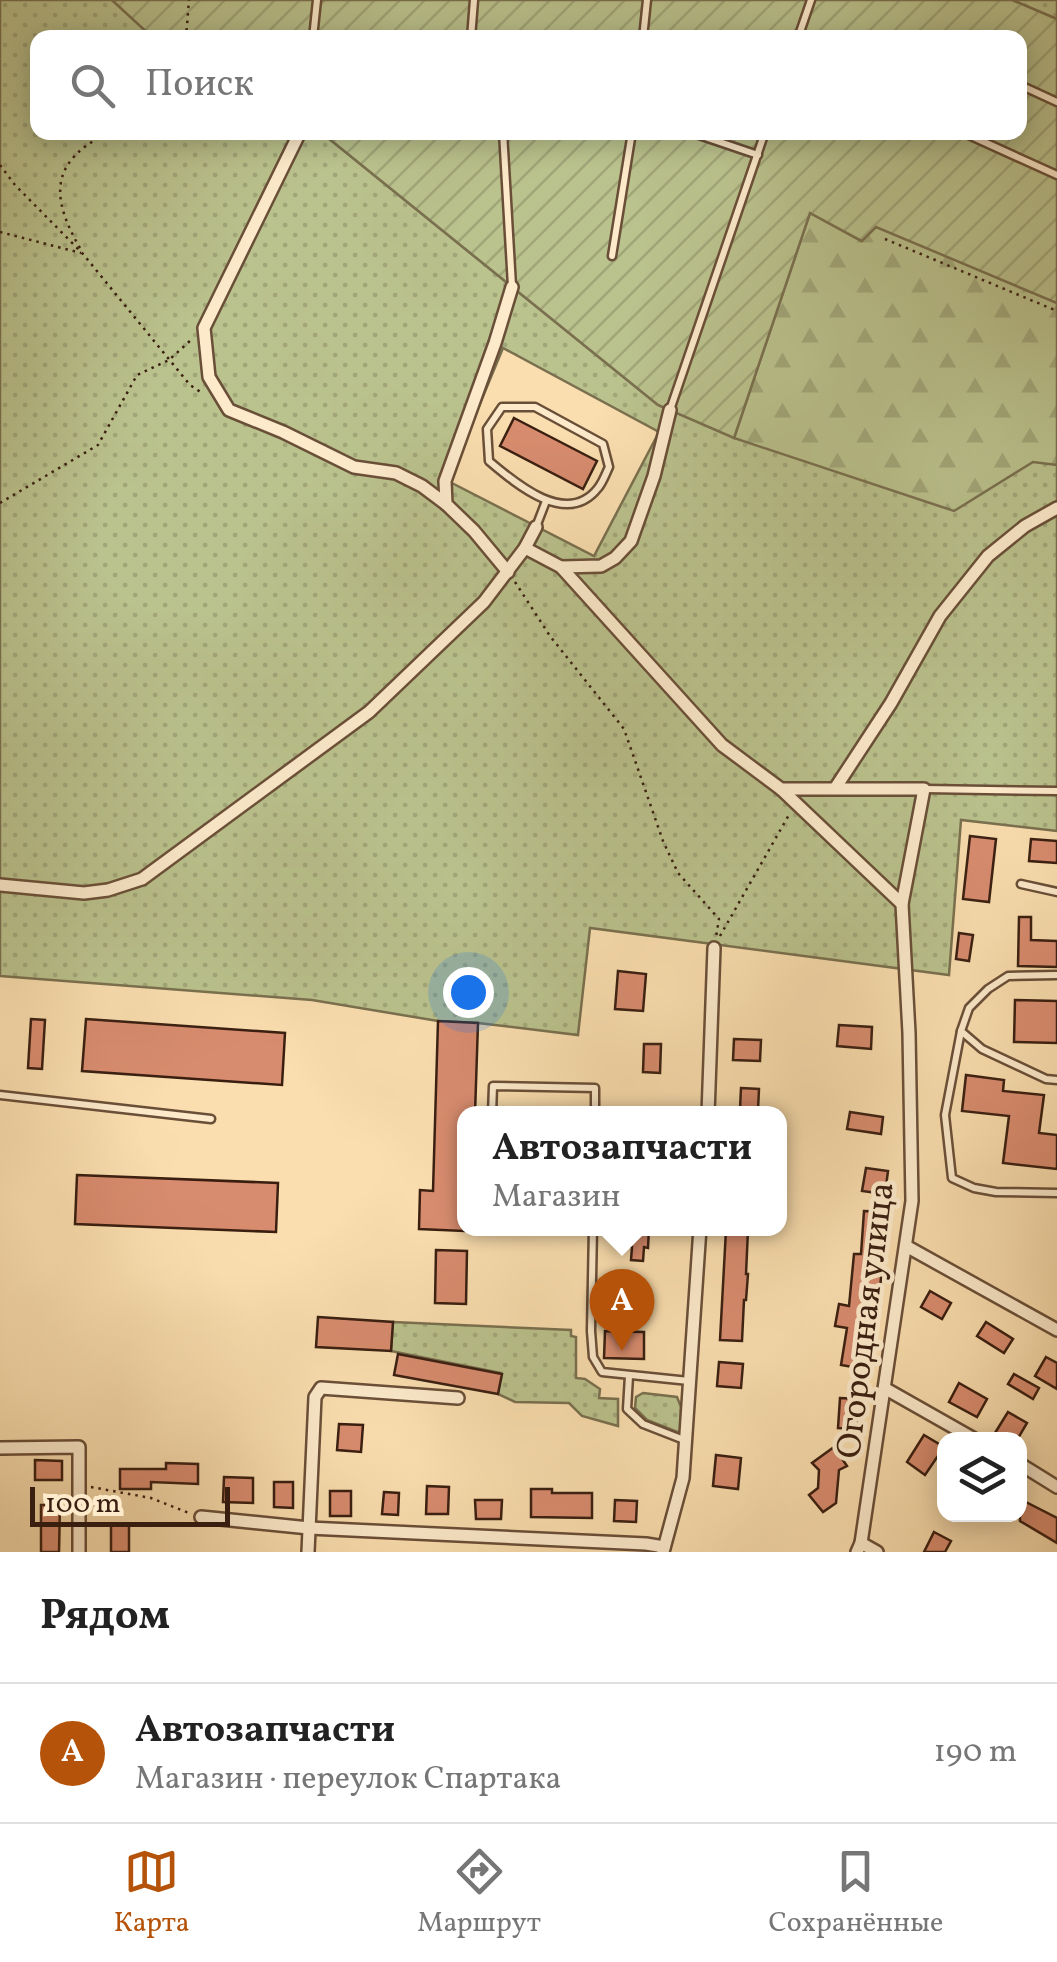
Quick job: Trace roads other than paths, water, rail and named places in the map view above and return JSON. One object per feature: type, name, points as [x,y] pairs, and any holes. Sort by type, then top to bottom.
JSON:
[{"type":"street","points":[[296,140],[204,328],[209,377],[228,410],[354,467],[396,473],[422,486],[474,531],[508,572]]},
{"type":"street","points":[[446,504],[444,480],[512,287]]},
{"type":"street","points":[[561,568],[601,566],[631,541],[654,476],[670,410]]},
{"type":"street","points":[[836,787],[940,616],[988,556],[1024,526],[1057,508]]},
{"type":"street","points":[[0,885],[84,894],[142,878],[369,712],[484,602],[536,527]]},
{"type":"street","points":[[525,548],[561,568],[722,745],[781,788],[902,904]]},
{"type":"street","points":[[781,788],[924,789]]},
{"type":"street","name":"Огородная улица","points":[[859,1548],[912,1202],[902,904],[924,789]]},
{"type":"street","points":[[708,1106],[714,948]]},
{"type":"street","points":[[201,1517],[308,1528],[646,1544],[664,1550],[683,1478],[699,1236]]},
{"type":"street","points":[[906,1246],[1057,1330]]},
{"type":"street","points":[[308,1552],[315,1397],[320,1388],[458,1398]]},
{"type":"street","points":[[886,1388],[962,1432]]},
{"type":"street","points":[[0,1448],[79,1447],[79,1552]]},
{"type":"street","points":[[1027,1468],[1057,1487]]},
{"type":"street","points":[[859,1548],[876,1552]]},
{"type":"lane","points":[[314,30],[316,0]]},
{"type":"lane","points":[[472,30],[474,0]]},
{"type":"lane","points":[[644,30],[647,0]]},
{"type":"lane","points":[[801,30],[811,0]]},
{"type":"lane","points":[[1027,88],[1057,102]]},
{"type":"lane","points":[[503,140],[512,287]]},
{"type":"lane","points":[[612,256],[631,140]]},
{"type":"lane","points":[[714,140],[758,155]]},
{"type":"lane","points":[[670,410],[763,140]]},
{"type":"lane","points":[[979,140],[1057,176]]},
{"type":"lane","points":[[502,407],[535,407],[604,444],[610,467],[598,490],[577,503],[546,501],[519,486],[489,461],[487,429],[502,407]]},
{"type":"lane","points":[[536,527],[546,501]]},
{"type":"lane","points":[[924,789],[1057,791]]},
{"type":"lane","points":[[1021,884],[1057,892]]},
{"type":"lane","points":[[1057,975],[1008,976],[969,1008],[945,1114],[952,1178],[996,1192],[1057,1193]]},
{"type":"lane","points":[[961,1031],[982,1049],[1046,1079],[1057,1080]]},
{"type":"lane","points":[[492,1106],[492,1086],[596,1088],[595,1106]]},
{"type":"lane","points":[[0,1095],[211,1120]]},
{"type":"lane","points":[[593,1236],[591,1331],[593,1357],[602,1372],[690,1381]]},
{"type":"lane","points":[[629,1376],[627,1408],[643,1424],[686,1440]]},
{"type":"place","name":"Автозапчасти","points":[[622,1351]]}]
